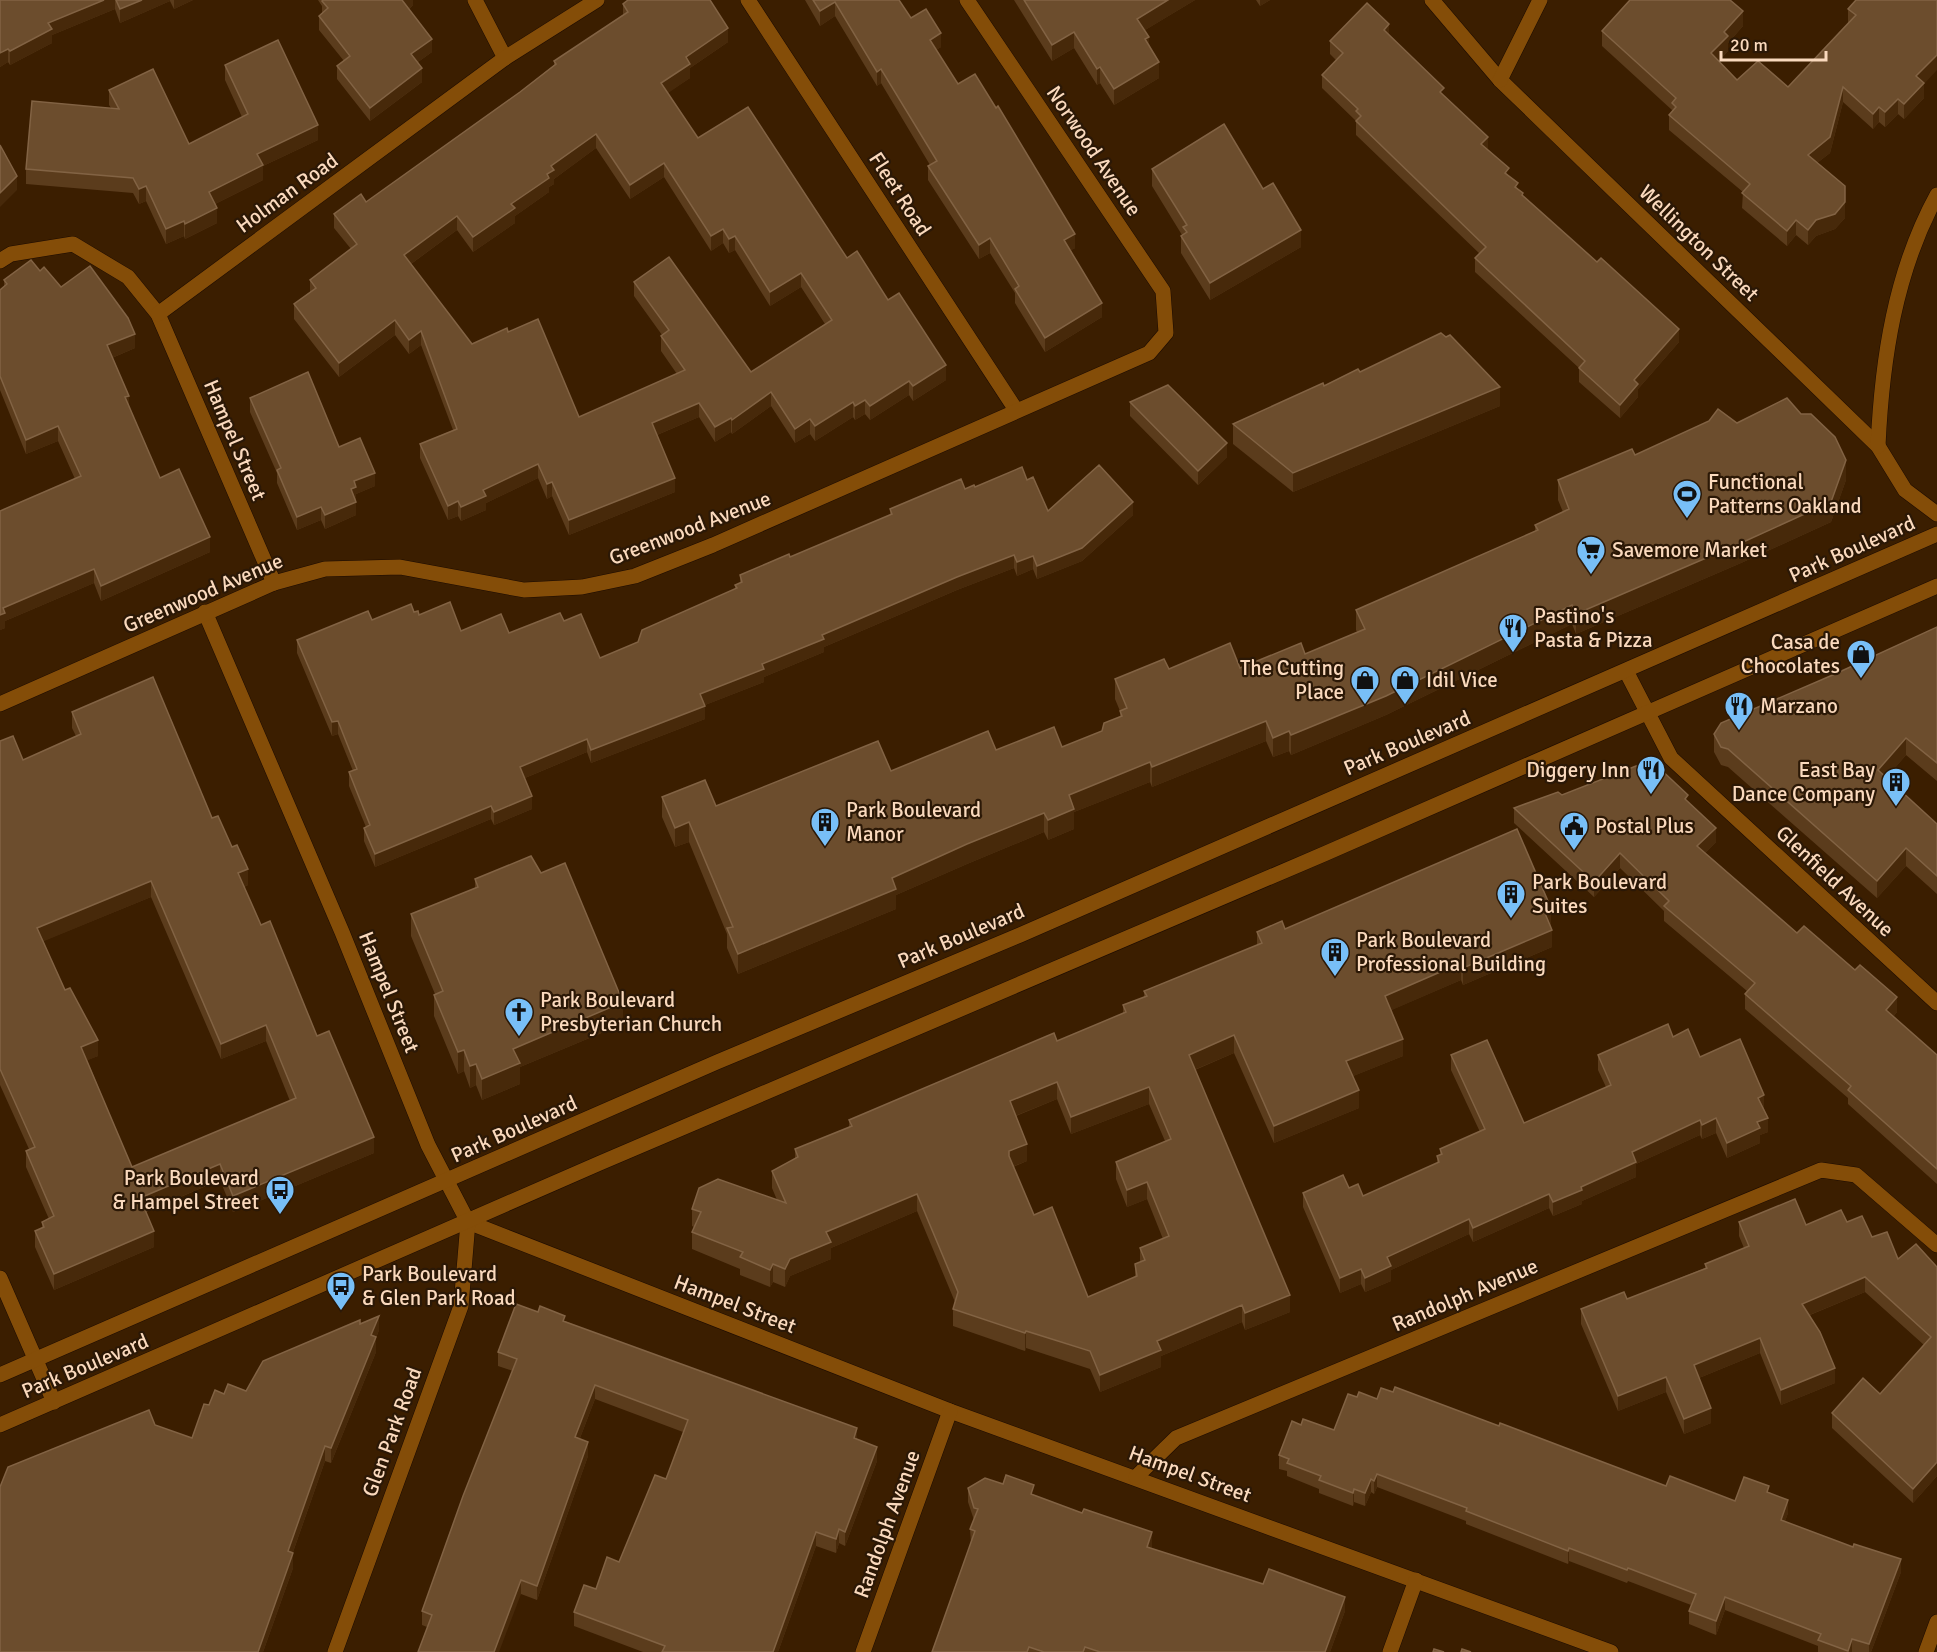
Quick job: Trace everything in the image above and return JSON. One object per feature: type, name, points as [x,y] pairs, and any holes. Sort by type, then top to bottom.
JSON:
[{"type":"street","points":[[475,0],[505,58]]},
{"type":"street","name":"Holman Road","points":[[158,314],[505,58],[597,0]]},
{"type":"street","name":"Fleet Road","points":[[748,0],[1016,410]]},
{"type":"street","name":"Norwood Avenue","points":[[967,0],[1163,291],[1166,333]]},
{"type":"street","name":"Wellington Street","points":[[1432,0],[1500,80],[1878,446],[1905,490],[1937,514]]},
{"type":"street","points":[[1500,80],[1540,0]]},
{"type":"street","points":[[1878,446],[1881,386],[1896,300],[1924,219],[1937,195]]},
{"type":"street","points":[[0,261],[11,254],[73,244],[128,277],[158,314]]},
{"type":"street","name":"Hampel Street","points":[[158,314],[274,583]]},
{"type":"street","name":"Greenwood Avenue","points":[[0,704],[274,583],[325,569],[400,567],[524,590],[582,587],[635,576],[713,545],[1016,410],[1099,377],[1149,353],[1166,333]]},
{"type":"street","name":"Park Boulevard","points":[[0,1375],[447,1181],[475,1166],[1020,935],[1937,534]]},
{"type":"street","name":"Park Boulevard","points":[[0,1425],[1324,854],[1937,586]]},
{"type":"street","name":"Hampel Street","points":[[205,612],[342,932],[428,1145],[468,1222],[950,1411],[1611,1652]]},
{"type":"street","name":"Glenfield Avenue","points":[[1626,671],[1671,758],[1937,1003]]},
{"type":"street","name":"Randolph Avenue","points":[[1136,1477],[1176,1438],[1821,1170],[1856,1174],[1937,1245]]},
{"type":"street","name":"Glen Park Road","points":[[335,1652],[461,1306],[468,1222]]},
{"type":"street","points":[[0,1278],[54,1402]]},
{"type":"street","name":"Randolph Avenue","points":[[863,1652],[950,1411]]},
{"type":"street","points":[[1390,1652],[1416,1580]]},
{"type":"street","points":[[1926,1652],[1937,1622]]},
{"type":"building","points":[[0,0],[104,0],[48,23],[52,29],[10,51],[8,49],[0,53]]},
{"type":"building","points":[[116,0],[142,0],[120,9]]},
{"type":"building","points":[[323,0],[402,0],[432,39],[411,54],[422,68],[370,108],[337,66],[350,56],[319,16],[328,8]]},
{"type":"building","points":[[628,0],[710,0],[728,28],[686,57],[690,64],[661,83],[698,138],[748,107],[847,258],[857,251],[888,300],[899,293],[946,365],[913,386],[909,381],[870,406],[865,400],[855,406],[853,402],[815,426],[810,419],[795,429],[771,392],[732,420],[731,418],[715,427],[699,403],[652,423],[675,478],[569,520],[552,482],[547,484],[538,464],[483,490],[486,496],[461,507],[458,501],[448,506],[420,444],[457,429],[421,331],[409,340],[395,320],[339,363],[294,304],[316,288],[310,280],[357,244],[334,214],[361,194],[366,202],[520,92],[556,64],[554,61],[628,12],[623,4]],"holes":[[[596,134],[630,185],[664,163],[711,236],[723,229],[729,239],[735,236],[770,292],[801,273],[832,320],[751,372],[669,257],[634,282],[669,330],[661,336],[685,370],[579,417],[538,319],[508,332],[507,328],[472,344],[404,255],[457,216],[473,237],[515,208],[511,204],[549,178],[547,174],[554,170],[551,166]]]},
{"type":"building","points":[[813,0],[899,0],[911,18],[926,9],[941,33],[930,40],[958,84],[975,74],[996,108],[998,106],[1075,234],[1064,240],[1102,303],[1045,338],[1015,289],[1019,286],[990,238],[979,245],[928,166],[937,161],[881,69],[877,72],[835,2],[820,11]]},
{"type":"building","points":[[1024,0],[1168,0],[1137,19],[1149,37],[1145,39],[1159,62],[1114,89],[1100,67],[1097,69],[1074,32],[1052,45]]},
{"type":"building","points":[[1630,0],[1730,0],[1743,11],[1724,32],[1728,36],[1711,53],[1737,80],[1758,61],[1788,87],[1856,15],[1848,9],[1856,0],[1937,0],[1937,55],[1916,76],[1924,83],[1904,104],[1898,99],[1885,112],[1879,107],[1873,114],[1843,87],[1830,137],[1808,155],[1845,186],[1845,202],[1835,214],[1816,220],[1808,230],[1796,220],[1787,231],[1742,193],[1750,184],[1669,115],[1676,107],[1672,103],[1676,98],[1602,31]]},
{"type":"building","points":[[1367,3],[1389,24],[1384,30],[1444,88],[1440,92],[1488,137],[1481,144],[1509,168],[1505,173],[1518,183],[1515,187],[1523,193],[1522,195],[1597,262],[1601,258],[1679,329],[1634,380],[1638,384],[1620,405],[1579,368],[1585,361],[1475,258],[1486,247],[1356,121],[1361,116],[1356,111],[1358,109],[1322,75],[1343,53],[1330,41]]},
{"type":"building","points":[[278,40],[318,125],[257,154],[263,165],[209,192],[217,208],[185,224],[184,221],[166,229],[146,186],[139,189],[133,178],[26,169],[32,101],[119,109],[109,90],[153,69],[189,144],[248,114],[225,65]]},
{"type":"building","points":[[1224,124],[1263,189],[1273,183],[1301,230],[1210,283],[1181,236],[1187,232],[1183,227],[1187,225],[1152,169]]},
{"type":"building","points":[[0,145],[17,176],[0,193]]},
{"type":"building","points":[[31,260],[40,271],[44,267],[61,287],[90,266],[128,318],[135,334],[107,345],[129,396],[125,397],[160,478],[179,469],[210,537],[101,586],[94,569],[3,608],[5,613],[0,615],[0,511],[81,476],[58,426],[26,440],[0,376],[0,290],[7,284],[4,280]]},
{"type":"building","points":[[1441,333],[1446,337],[1450,335],[1500,387],[1293,473],[1233,424],[1323,383],[1324,386],[1358,369],[1360,372]]},
{"type":"building","points":[[308,372],[339,447],[360,438],[375,473],[354,481],[356,487],[351,489],[356,502],[325,515],[321,507],[297,517],[277,470],[281,468],[250,398]]},
{"type":"building","points":[[1168,385],[1227,443],[1198,471],[1130,402]]},
{"type":"building","points":[[1787,398],[1801,414],[1811,414],[1835,437],[1846,460],[1831,502],[1576,614],[1572,605],[1386,696],[1291,735],[1289,731],[1273,738],[1266,721],[1152,767],[1150,762],[1069,795],[1074,809],[1048,820],[1044,813],[967,844],[892,878],[896,889],[738,954],[727,928],[733,927],[689,822],[675,828],[662,797],[705,780],[716,806],[878,741],[891,771],[988,731],[996,750],[1054,727],[1062,747],[1102,731],[1104,723],[1122,716],[1120,711],[1127,708],[1115,679],[1164,659],[1169,669],[1230,643],[1240,668],[1301,643],[1305,654],[1365,629],[1356,610],[1538,530],[1535,525],[1569,509],[1558,480],[1632,449],[1635,455],[1709,421],[1718,409],[1737,423]]},
{"type":"building","points":[[1099,465],[1133,502],[1082,548],[1037,566],[1033,556],[1017,562],[1014,555],[822,635],[824,639],[762,664],[764,669],[700,694],[705,706],[591,750],[587,739],[520,767],[532,796],[494,812],[491,806],[375,854],[364,828],[370,825],[349,772],[357,769],[338,721],[332,722],[297,640],[368,611],[372,620],[411,604],[414,612],[418,611],[419,615],[450,602],[461,631],[501,614],[509,633],[560,613],[564,621],[581,614],[600,658],[638,642],[642,630],[737,588],[735,585],[742,582],[740,575],[789,554],[790,557],[892,514],[890,509],[961,479],[965,489],[1022,467],[1027,480],[1033,477],[1048,511]]},
{"type":"building","points":[[1937,627],[1937,763],[1906,738],[1878,770],[1937,824],[1937,876],[1906,848],[1877,881],[1728,749],[1721,747],[1714,734],[1721,723]]},
{"type":"building","points":[[153,677],[212,818],[218,816],[232,847],[237,845],[248,869],[238,873],[261,925],[270,921],[317,1036],[329,1031],[374,1137],[233,1196],[220,1164],[140,1198],[154,1231],[54,1274],[35,1231],[44,1227],[42,1222],[54,1216],[26,1151],[35,1147],[0,1069],[0,741],[13,736],[23,760],[81,734],[72,712]],"holes":[[[151,881],[221,1044],[266,1025],[296,1098],[132,1167],[81,1047],[98,1040],[70,988],[65,990],[37,928]]]},
{"type":"building","points":[[1656,765],[1688,795],[1685,799],[1716,828],[1697,846],[1797,933],[1804,926],[1855,970],[1860,965],[1897,997],[1886,1010],[1937,1055],[1937,1169],[1848,1090],[1851,1086],[1745,994],[1755,983],[1664,906],[1669,901],[1620,853],[1594,882],[1514,808],[1558,792],[1562,795],[1636,766]]},
{"type":"building","points":[[1517,829],[1551,908],[1544,911],[1552,930],[1463,968],[1461,963],[1385,996],[1403,1039],[1346,1061],[1359,1090],[1274,1126],[1234,1035],[1189,1055],[1290,1295],[1245,1313],[1242,1305],[1157,1341],[1161,1350],[1100,1375],[1090,1351],[1026,1331],[1025,1333],[953,1309],[958,1292],[917,1194],[826,1232],[831,1242],[790,1259],[785,1269],[773,1264],[770,1270],[740,1257],[743,1252],[692,1232],[701,1212],[692,1209],[699,1188],[718,1179],[786,1203],[772,1171],[798,1157],[795,1149],[852,1126],[849,1120],[1054,1033],[1057,1041],[1126,1012],[1123,1005],[1147,996],[1144,991],[1262,943],[1257,932],[1282,921],[1285,929]],"holes":[[[1057,1082],[1071,1117],[1149,1087],[1171,1139],[1116,1162],[1127,1190],[1147,1182],[1169,1236],[1140,1248],[1145,1260],[1135,1264],[1137,1276],[1088,1297],[1052,1207],[1034,1215],[1009,1156],[1009,1151],[1027,1144],[1010,1101]]]},
{"type":"building","points":[[531,856],[541,873],[565,863],[623,1002],[513,1049],[520,1063],[482,1079],[476,1064],[470,1066],[464,1050],[458,1052],[434,995],[443,991],[411,914],[478,887],[475,879]]},
{"type":"building","points":[[1668,1024],[1673,1037],[1688,1029],[1700,1057],[1740,1039],[1764,1095],[1758,1098],[1768,1118],[1757,1122],[1760,1128],[1727,1143],[1716,1118],[1702,1125],[1700,1120],[1632,1152],[1636,1162],[1581,1187],[1582,1190],[1553,1202],[1549,1194],[1473,1228],[1469,1219],[1387,1257],[1391,1266],[1365,1278],[1361,1269],[1340,1278],[1303,1193],[1343,1175],[1349,1188],[1358,1184],[1363,1196],[1439,1162],[1437,1156],[1442,1154],[1440,1149],[1485,1129],[1451,1055],[1487,1040],[1524,1123],[1611,1085],[1598,1055]]},
{"type":"building","points":[[1795,1199],[1806,1225],[1841,1210],[1847,1222],[1862,1216],[1872,1237],[1887,1232],[1898,1259],[1916,1244],[1937,1267],[1937,1462],[1913,1489],[1832,1413],[1863,1378],[1880,1394],[1931,1337],[1865,1277],[1802,1304],[1820,1332],[1835,1368],[1781,1390],[1760,1338],[1694,1365],[1711,1408],[1684,1419],[1666,1377],[1618,1396],[1581,1309],[1624,1292],[1627,1299],[1707,1268],[1705,1264],[1749,1246],[1739,1222]]},
{"type":"building","points":[[516,1304],[538,1312],[540,1306],[565,1316],[563,1321],[857,1428],[854,1438],[877,1447],[845,1532],[839,1529],[836,1539],[816,1532],[773,1652],[662,1652],[665,1646],[574,1612],[584,1585],[596,1589],[607,1557],[619,1562],[655,1475],[666,1479],[688,1420],[595,1385],[575,1437],[588,1442],[537,1586],[521,1580],[494,1652],[418,1652],[432,1615],[422,1611],[463,1496],[517,1359],[498,1352]]},
{"type":"building","points":[[379,1316],[371,1335],[376,1337],[331,1448],[325,1446],[288,1551],[293,1553],[258,1652],[0,1652],[0,1487],[8,1467],[149,1410],[155,1425],[192,1438],[204,1404],[209,1405],[215,1390],[224,1394],[228,1384],[246,1391],[263,1361],[360,1320],[360,1324]]},
{"type":"building","points":[[1395,1387],[1499,1426],[1500,1423],[1666,1486],[1670,1476],[1735,1501],[1744,1477],[1769,1486],[1767,1492],[1788,1500],[1781,1520],[1853,1547],[1854,1544],[1901,1559],[1869,1644],[1852,1639],[1848,1651],[1818,1640],[1821,1634],[1725,1597],[1716,1621],[1689,1611],[1696,1594],[1628,1568],[1627,1570],[1569,1548],[1568,1551],[1466,1511],[1467,1508],[1377,1474],[1374,1481],[1371,1479],[1365,1493],[1354,1489],[1353,1493],[1319,1480],[1321,1476],[1287,1463],[1289,1459],[1279,1455],[1292,1421],[1301,1425],[1303,1419],[1334,1430],[1348,1394],[1357,1397],[1359,1392],[1377,1399],[1381,1388],[1393,1392]]},
{"type":"building","points":[[1006,1475],[1034,1485],[1031,1494],[1082,1513],[1084,1509],[1152,1532],[1147,1547],[1263,1584],[1269,1569],[1345,1597],[1325,1652],[1100,1652],[1085,1647],[1083,1652],[1044,1652],[1029,1647],[1027,1652],[932,1652],[975,1531],[970,1529],[978,1509],[974,1508],[968,1488],[985,1478],[1003,1484]]},
{"type":"place","name":"Functional Patterns Oakland","points":[[1687,520]]},
{"type":"place","name":"Savemore Market","points":[[1591,576]]},
{"type":"place","name":"Pastino's Pasta & Pizza","points":[[1513,654]]},
{"type":"place","name":"Casa de Chocolates","points":[[1861,680]]},
{"type":"place","name":"The Cutting Place","points":[[1365,706]]},
{"type":"place","name":"Idil Vice","points":[[1405,706]]},
{"type":"place","name":"Marzano","points":[[1739,732]]},
{"type":"place","name":"Diggery Inn","points":[[1651,796]]},
{"type":"place","name":"East Bay Dance Company","points":[[1896,808]]},
{"type":"place","name":"Park Boulevard Manor","points":[[825,848]]},
{"type":"place","name":"Postal Plus","points":[[1574,852]]},
{"type":"place","name":"Park Boulevard Suites","points":[[1511,920]]},
{"type":"place","name":"Park Boulevard Professional Building","points":[[1335,978]]},
{"type":"place","name":"Park Boulevard Presbyterian Church","points":[[519,1038]]},
{"type":"place","name":"Park Boulevard & Hampel Street","points":[[280,1216]]},
{"type":"place","name":"Park Boulevard & Glen Park Road","points":[[341,1312]]}]
